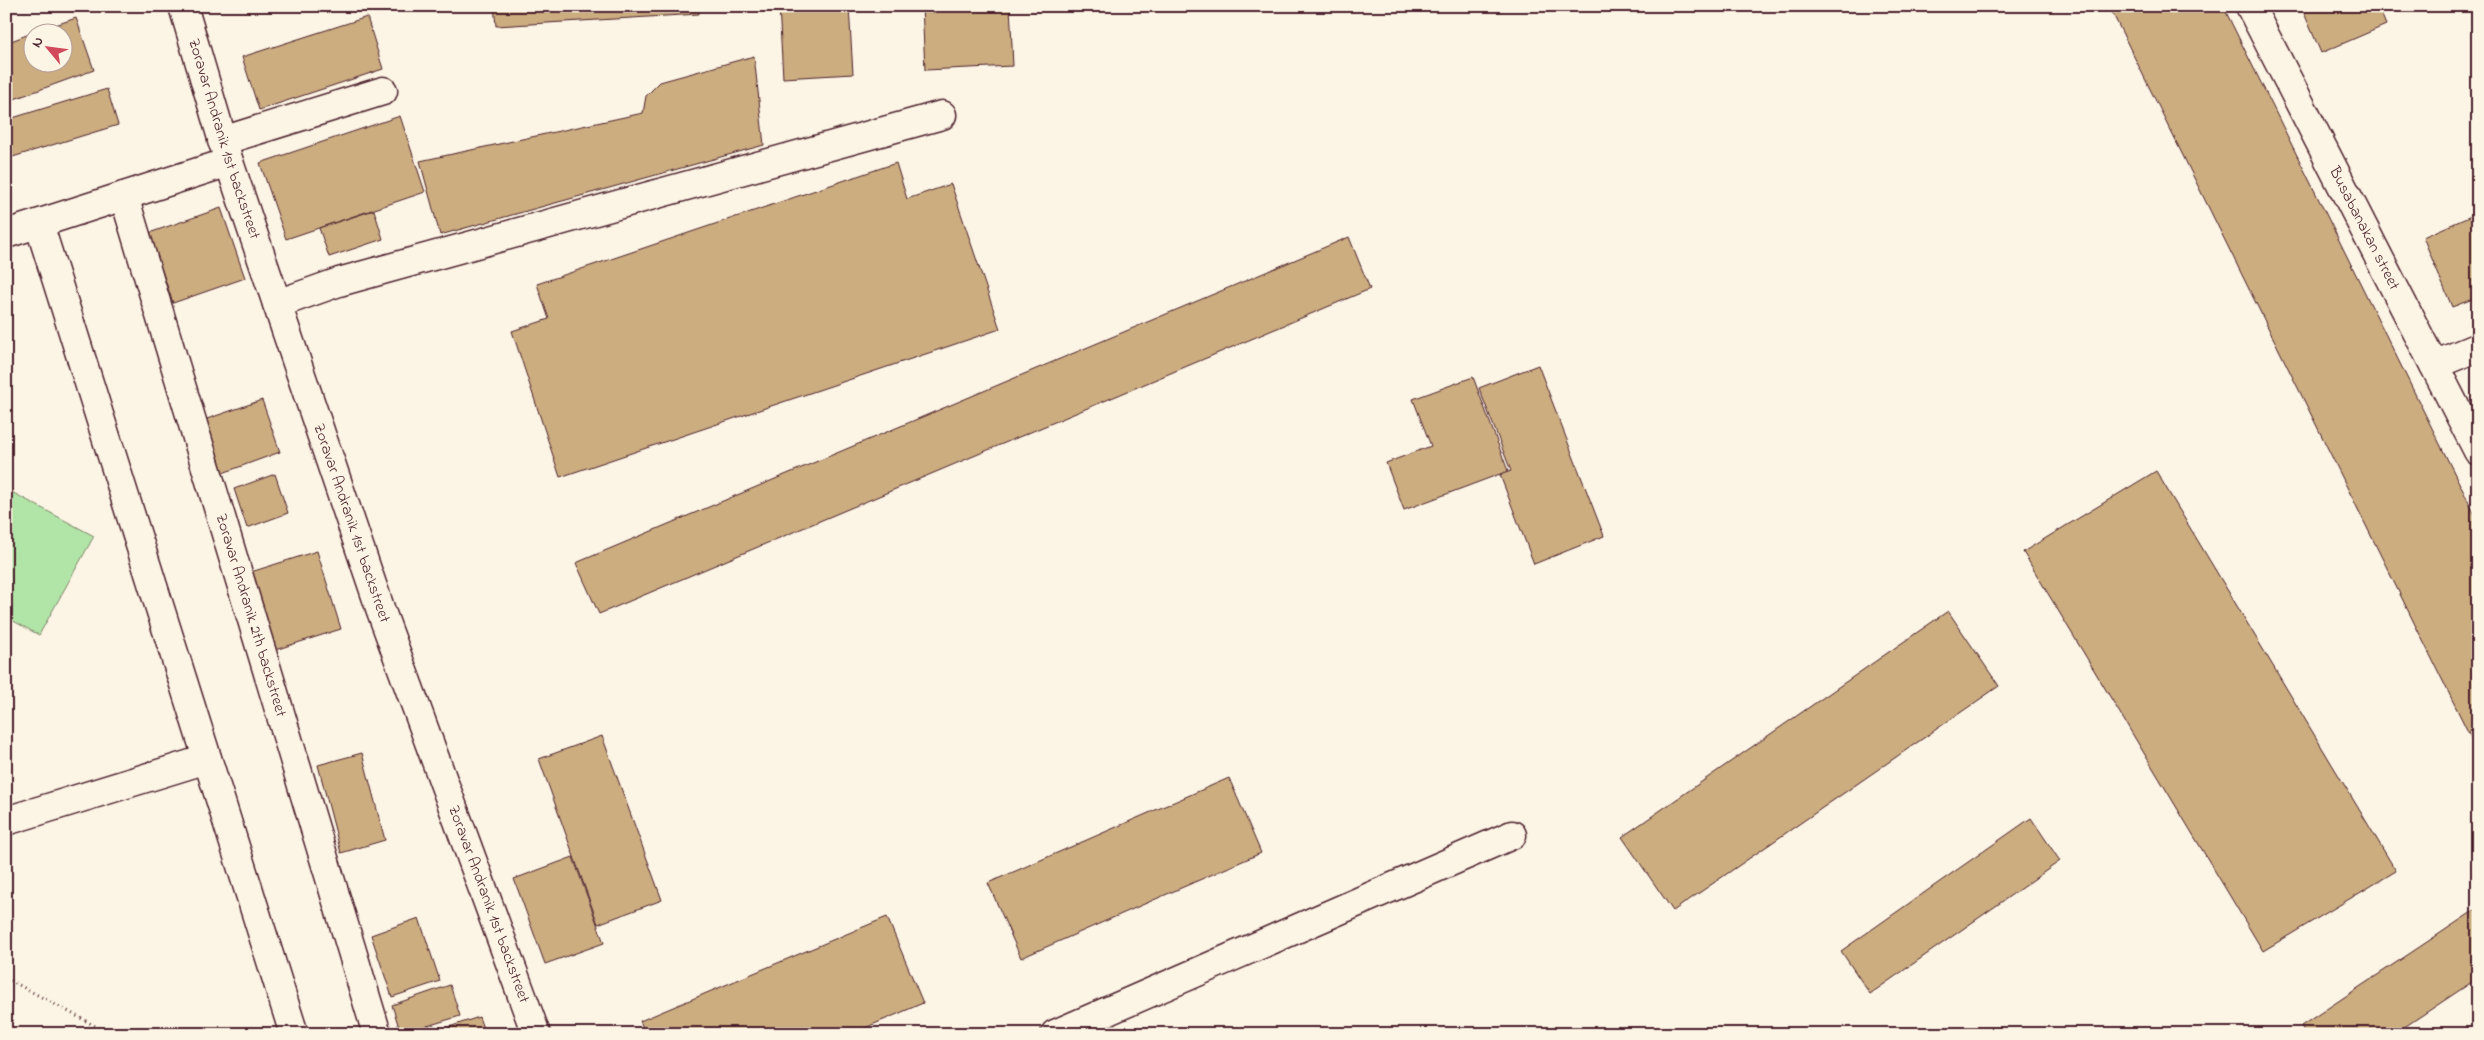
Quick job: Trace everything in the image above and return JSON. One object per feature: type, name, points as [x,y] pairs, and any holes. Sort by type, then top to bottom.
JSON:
[{"type":"street","name":"Zoravar Andranik 1st backstreet","points":[[183,6],[225,151],[381,611],[536,1034]]},
{"type":"street","name":"Busabanakan street","points":[[2250,6],[2478,451]]},
{"type":"street","points":[[6,234],[124,196],[225,151],[383,92]]},
{"type":"street","points":[[277,304],[339,282],[942,115]]},
{"type":"street","name":"Zoravar Andranik 2th backstreet","points":[[124,196],[377,1034]]},
{"type":"street","points":[[39,224],[294,1034]]},
{"type":"street","points":[[2434,365],[2478,347]]},
{"type":"street","points":[[6,820],[207,758]]},
{"type":"street","points":[[1055,1034],[1512,835]]},
{"type":"path","points":[[6,978],[110,1034]]},
{"type":"green space","points":[[6,489],[94,536],[39,635],[6,617]]},
{"type":"building","points":[[494,6],[699,6],[699,14],[496,26]]},
{"type":"building","points":[[779,6],[849,6],[853,74],[783,78]]},
{"type":"building","points":[[922,6],[1010,6],[1013,66],[925,70]]},
{"type":"building","points":[[2109,6],[2223,6],[2478,521],[2478,752]]},
{"type":"building","points":[[2301,6],[2378,6],[2386,25],[2321,53]]},
{"type":"building","points":[[367,17],[383,69],[259,110],[242,57]]},
{"type":"building","points":[[76,18],[94,70],[6,102],[6,43],[22,37],[22,72],[72,72],[72,22],[64,22]]},
{"type":"building","points":[[754,56],[764,145],[440,235],[420,161],[643,113],[646,96],[660,82]]},
{"type":"building","points":[[107,89],[118,125],[6,159],[6,120]]},
{"type":"building","points":[[400,116],[425,192],[286,239],[260,163]]},
{"type":"building","points":[[896,163],[907,199],[951,184],[1000,329],[560,477],[512,331],[549,319],[537,284]]},
{"type":"building","points":[[221,208],[245,278],[173,303],[149,233]]},
{"type":"building","points":[[374,210],[383,239],[329,257],[319,228]]},
{"type":"building","points":[[2478,213],[2478,297],[2452,307],[2423,237]]},
{"type":"building","points":[[1349,237],[1370,289],[599,614],[576,563]]},
{"type":"building","points":[[1538,365],[1604,536],[1534,564],[1500,475],[1511,471],[1479,388]]},
{"type":"building","points":[[1473,377],[1508,471],[1404,510],[1386,463],[1431,446],[1413,399]]},
{"type":"building","points":[[262,400],[280,452],[220,474],[201,421]]},
{"type":"building","points":[[2156,471],[2396,871],[2263,951],[2023,552]]},
{"type":"building","points":[[275,474],[288,513],[247,528],[234,489]]},
{"type":"building","points":[[317,551],[341,629],[275,650],[251,572]]},
{"type":"building","points":[[1948,611],[1999,686],[1673,911],[1622,837]]},
{"type":"building","points":[[602,736],[662,900],[598,924],[539,759]]},
{"type":"building","points":[[362,753],[385,840],[341,853],[318,765]]},
{"type":"building","points":[[1229,778],[1261,853],[1021,958],[988,883]]},
{"type":"building","points":[[2031,818],[2060,861],[1870,994],[1841,951]]},
{"type":"building","points":[[573,857],[604,943],[545,964],[514,879]]},
{"type":"building","points":[[2478,908],[2478,978],[2394,1034],[2306,1034],[2301,1026]]},
{"type":"building","points":[[887,917],[923,1003],[851,1034],[646,1034],[640,1021]]},
{"type":"building","points":[[419,918],[440,981],[392,997],[371,935]]},
{"type":"building","points":[[450,985],[460,1016],[401,1034],[392,1005]]},
{"type":"building","points":[[479,1017],[485,1034],[445,1034],[443,1029]]}]
